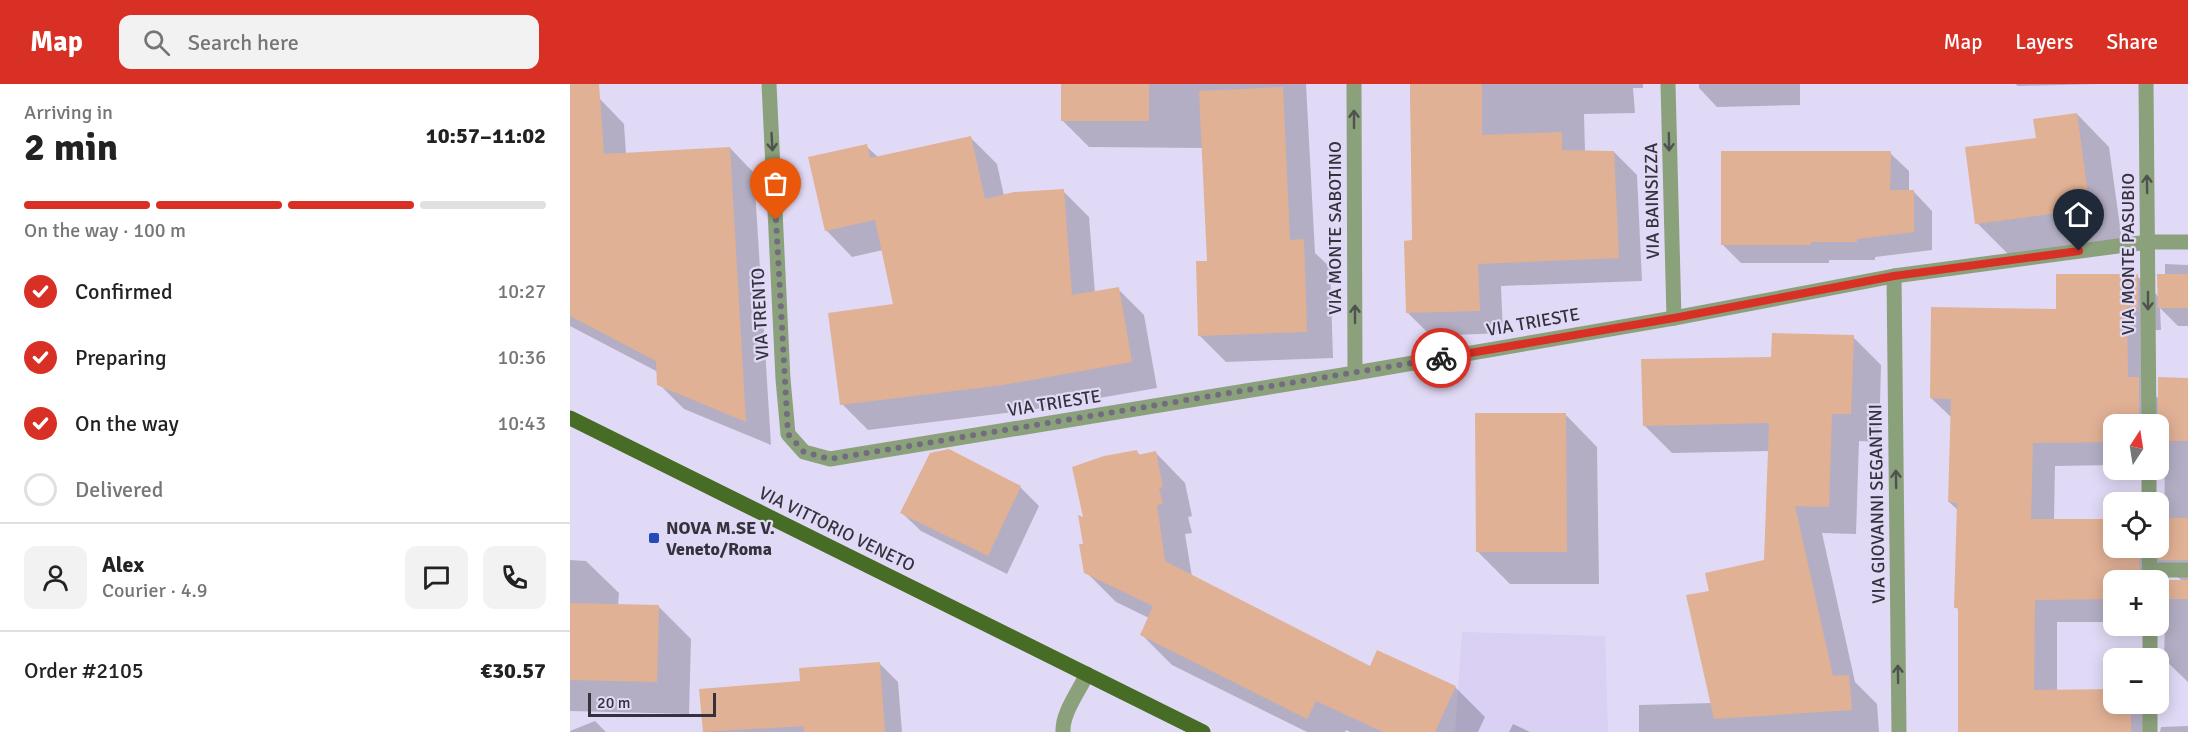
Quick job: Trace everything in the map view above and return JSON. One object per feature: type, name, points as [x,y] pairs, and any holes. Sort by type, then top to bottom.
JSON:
[{"type":"main road","name":"VIA VITTORIO VENETO","points":[[570,418],[1203,732]]},
{"type":"street","name":"VIA TRENTO","points":[[769,84],[783,379],[788,434]]},
{"type":"street","name":"VIA MONTE SABOTINO","points":[[1354,84],[1355,373]]},
{"type":"street","name":"VIA BAINSIZZA","points":[[1668,84],[1674,318]]},
{"type":"street","name":"VIA MONTE PASUBIO","points":[[2146,84],[2149,414]]},
{"type":"street","name":"VIA TRIESTE","points":[[788,434],[804,452],[830,459],[1355,373],[1674,318],[1894,276],[2148,242],[2188,242]]},
{"type":"street","name":"VIA GIOVANNI SEGANTINI","points":[[1894,276],[1899,732]]},
{"type":"street","points":[[2169,572],[2188,570]]},
{"type":"street","points":[[1063,732],[1065,719],[1087,674]]},
{"type":"street","points":[[2150,714],[2150,732]]},
{"type":"shaded area","points":[[1462,632],[1605,636],[1608,732],[1455,732]]},
{"type":"building","points":[[570,84],[599,84],[604,154],[730,147],[746,422],[657,385],[656,361],[570,316]]},
{"type":"building","points":[[1061,84],[1149,84],[1149,121],[1061,121]]},
{"type":"building","points":[[1410,84],[1482,84],[1482,135],[1562,132],[1562,150],[1614,151],[1619,258],[1478,264],[1480,311],[1406,313],[1404,241],[1412,240]]},
{"type":"building","points":[[1283,87],[1290,240],[1304,239],[1307,332],[1198,336],[1196,261],[1207,261],[1199,91]]},
{"type":"building","points":[[2077,113],[2090,209],[1975,224],[1965,147],[2036,138],[2033,119]]},
{"type":"building","points":[[971,136],[985,199],[1014,192],[1064,189],[1072,295],[1119,287],[1132,362],[1003,385],[840,405],[828,313],[893,304],[875,220],[825,231],[808,157],[867,144],[870,158]]},
{"type":"building","points":[[1721,151],[1891,151],[1890,190],[1914,190],[1914,232],[1857,239],[1857,242],[1811,242],[1811,245],[1721,245]]},
{"type":"building","points":[[2056,274],[2138,274],[2138,308],[2127,307],[2128,377],[2139,377],[2139,414],[2103,414],[2103,442],[2033,443],[2031,519],[2103,519],[2103,558],[2139,558],[2140,570],[2103,570],[2103,599],[2035,600],[2034,690],[2103,689],[2103,714],[2131,714],[2131,732],[1958,732],[1958,608],[1954,608],[1957,503],[1948,502],[1951,399],[1930,398],[1931,307],[2056,309]]},
{"type":"building","points":[[2157,274],[2188,274],[2188,308],[2158,308]]},
{"type":"building","points":[[1772,333],[1854,335],[1851,414],[1832,414],[1829,507],[1795,506],[1833,676],[1849,675],[1852,710],[1714,719],[1686,595],[1709,591],[1705,573],[1764,560],[1769,423],[1643,426],[1641,359],[1771,357]]},
{"type":"building","points":[[2158,377],[2188,378],[2188,441],[2169,441],[2169,414],[2158,414]]},
{"type":"building","points":[[1475,413],[1566,413],[1567,552],[1476,552]]},
{"type":"building","points":[[949,449],[1021,486],[988,556],[900,513],[930,453]]},
{"type":"building","points":[[1137,450],[1138,455],[1156,451],[1163,487],[1159,488],[1163,504],[1157,505],[1165,561],[1370,666],[1377,650],[1456,686],[1435,732],[1383,732],[1316,701],[1307,719],[1140,635],[1153,606],[1084,573],[1079,544],[1083,544],[1078,515],[1083,517],[1072,467],[1104,456]]},
{"type":"building","points":[[2169,518],[2188,518],[2188,560],[2159,560],[2159,558],[2169,558]]},
{"type":"building","points":[[2169,580],[2188,580],[2188,599],[2169,599]]},
{"type":"building","points":[[570,603],[659,605],[657,682],[570,680]]},
{"type":"building","points":[[880,662],[885,732],[804,732],[803,726],[703,732],[699,689],[800,681],[799,668]]},
{"type":"way so far","points":[[776,220],[783,379],[788,434],[804,452],[830,459],[1441,358]]},
{"type":"place","name":"NOVA M.SE V. Veneto/Roma","points":[[654,538]]},
{"type":"route","points":[[1441,358],[1674,318],[1894,276],[2079,251]]}]
